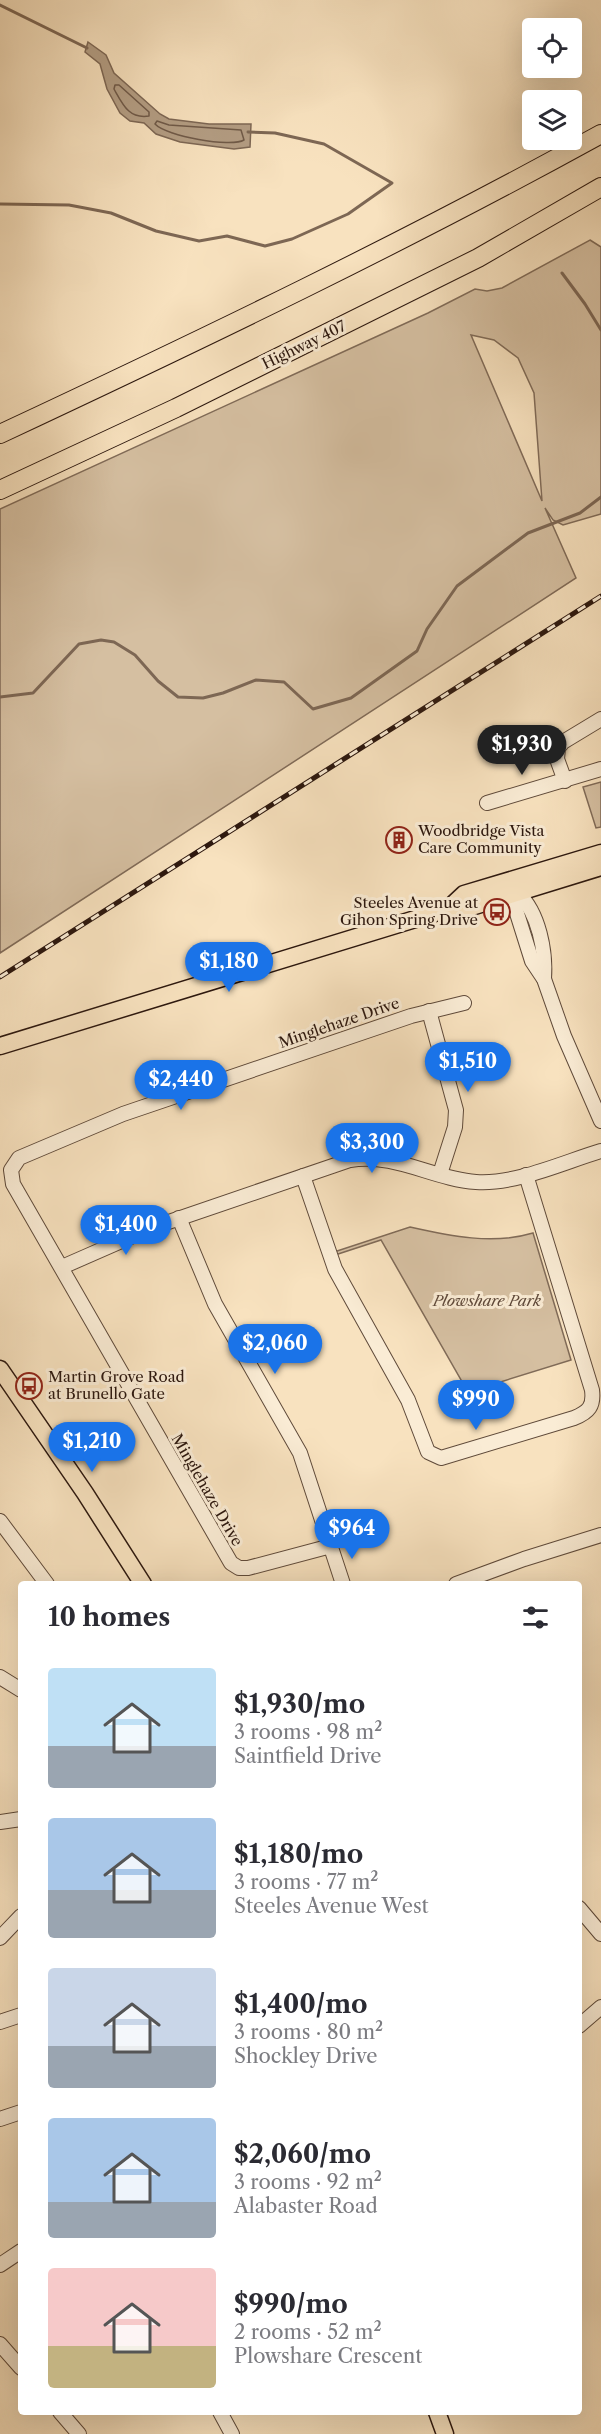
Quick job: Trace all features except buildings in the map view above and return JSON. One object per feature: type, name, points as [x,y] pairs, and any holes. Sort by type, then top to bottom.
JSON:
[{"type":"highway","points":[[0,434],[196,342],[476,203],[601,134]]},
{"type":"highway","name":"Highway 407","points":[[0,490],[176,408],[457,268],[601,188]]},
{"type":"main road","points":[[0,1046],[448,909],[468,908],[516,886],[601,853]]},
{"type":"main road","points":[[516,886],[601,867]]},
{"type":"main road","points":[[3,1379],[85,1493],[141,1581]]},
{"type":"main road","points":[[438,2415],[445,2434]]},
{"type":"street","points":[[565,781],[557,759],[558,748],[563,742],[601,719]]},
{"type":"street","points":[[487,802],[601,769]]},
{"type":"street","points":[[516,886],[528,903],[545,957],[544,979],[564,1036],[601,1121]]},
{"type":"street","name":"Minglehaze Drive","points":[[331,1546],[248,1568],[239,1568],[231,1563],[13,1184],[11,1170],[19,1158],[123,1114],[429,1011],[464,1003]]},
{"type":"street","points":[[429,1011],[456,1110],[455,1127],[440,1174]]},
{"type":"street","points":[[62,1267],[151,1228],[333,1164],[362,1158],[399,1161],[440,1174],[476,1182],[491,1182],[526,1175],[601,1151]]},
{"type":"street","points":[[303,1176],[335,1269],[408,1400],[428,1452],[441,1458],[574,1418],[588,1412],[592,1406],[592,1390],[526,1175]]},
{"type":"street","points":[[179,1218],[215,1305],[300,1453],[342,1581]]},
{"type":"street","points":[[0,1521],[45,1581]]},
{"type":"street","points":[[464,1581],[601,1535]]},
{"type":"street","points":[[0,1677],[18,1688]]},
{"type":"street","points":[[0,1822],[18,1819]]},
{"type":"street","points":[[582,1912],[601,1934]]},
{"type":"street","points":[[0,1938],[18,1920]]},
{"type":"street","points":[[582,2023],[601,2007]]},
{"type":"street","points":[[0,2022],[18,2016]]},
{"type":"street","points":[[0,2119],[18,2113]]},
{"type":"street","points":[[0,2265],[18,2253]]},
{"type":"street","points":[[0,2344],[18,2365]]},
{"type":"street","points":[[63,2415],[79,2434]]},
{"type":"street","points":[[222,2415],[232,2434]]},
{"type":"green space","points":[[590,240],[601,247],[601,514],[563,525],[553,520],[545,508],[576,578],[0,953],[0,509],[428,313],[475,289],[487,291],[502,288]],"holes":[[[471,335],[494,340],[518,358],[534,393],[542,501]]]},
{"type":"green space","points":[[601,782],[601,827],[596,828],[583,787]]},
{"type":"green space","name":"Plowshare Park","points":[[410,1227],[456,1236],[487,1239],[518,1237],[533,1233],[571,1360],[468,1392],[381,1240],[335,1255],[334,1252]]},
{"type":"water","points":[[88,42],[106,55],[114,73],[160,114],[169,119],[209,124],[251,124],[250,147],[234,149],[180,142],[156,134],[144,123],[130,121],[120,113],[107,89],[100,64],[85,52]]},
{"type":"waterway","points":[[0,5],[87,48]]},
{"type":"waterway","points":[[0,204],[69,205],[111,213],[156,231],[199,241],[227,236],[265,246],[292,239],[348,214],[392,183],[324,144],[275,133],[248,132]]},
{"type":"waterway","points":[[562,273],[601,330]]},
{"type":"waterway","points":[[0,697],[33,693],[79,644],[101,640],[114,642],[135,655],[158,681],[178,697],[203,698],[256,680],[284,682],[313,709],[351,698],[417,651],[427,629],[457,586],[528,533],[580,513],[601,497]]},
{"type":"railway","points":[[0,977],[601,596]]},
{"type":"place","name":"Woodbridge Vista Care Community","points":[[399,840]]},
{"type":"place","name":"Steeles Avenue at Gihon Spring Drive","points":[[497,912]]},
{"type":"place","name":"Martin Grove Road at Brunello Gate","points":[[29,1386]]}]
